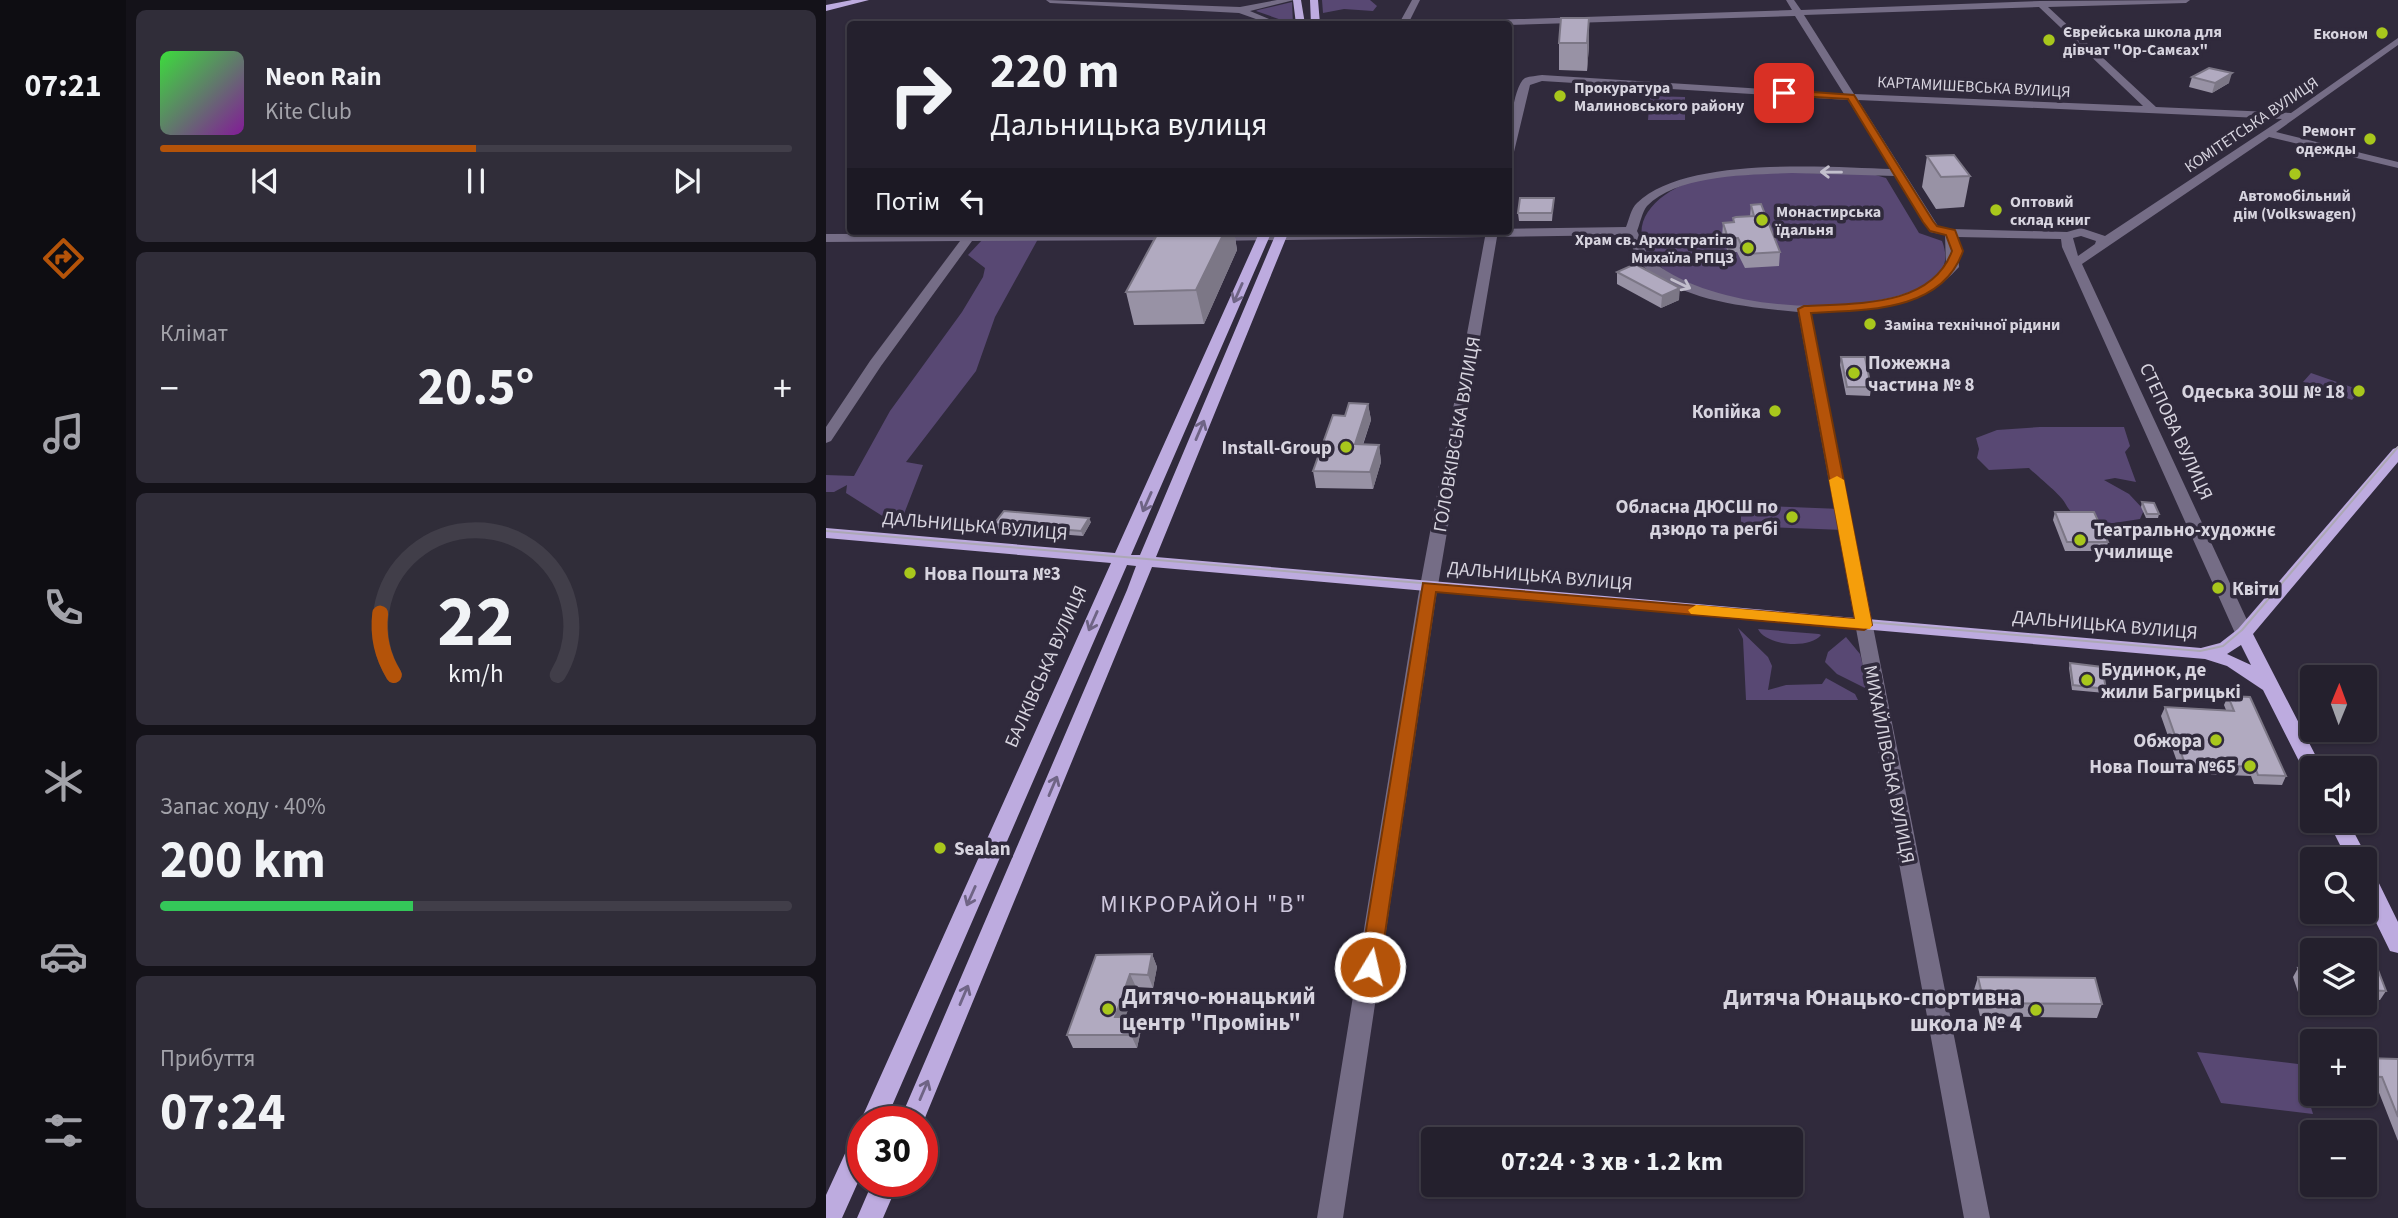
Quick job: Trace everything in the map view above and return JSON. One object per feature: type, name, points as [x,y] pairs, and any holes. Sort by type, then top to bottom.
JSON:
[{"type":"main road","points":[[826,8],[865,0]]},
{"type":"main road","points":[[1297,0],[1300,21]]},
{"type":"main road","points":[[1314,0],[1316,21]]},
{"type":"main road","name":"БАЛКІВСЬКА ВУЛИЦЯ","points":[[879,1106],[1264,235]]},
{"type":"main road","points":[[918,1106],[1282,235]]},
{"type":"main road","name":"ДАЛЬНИЦЬКА ВУЛИЦЯ","points":[[826,533],[2206,654],[2226,648],[2244,633],[2398,452]]},
{"type":"main road","name":"СТЕПОВА ВУЛИЦЯ","points":[[2244,633],[2306,756]]},
{"type":"main road","points":[[2206,654],[2233,662],[2272,689]]},
{"type":"main road","points":[[2377,901],[2398,944]]},
{"type":"main road","points":[[829,1218],[847,1178]]},
{"type":"main road","points":[[870,1218],[879,1197]]},
{"type":"street","points":[[1049,0],[1240,10],[1290,0]]},
{"type":"street","points":[[1406,21],[1416,0]]},
{"type":"street","points":[[1790,0],[1934,229],[1951,233],[2067,238],[2083,232],[2120,230]]},
{"type":"street","points":[[1812,0],[1815,6],[1846,5]]},
{"type":"street","points":[[1869,0],[1872,10]]},
{"type":"street","points":[[1512,22],[2055,2],[2186,0]]},
{"type":"street","points":[[2040,4],[2152,110]]},
{"type":"street","points":[[1240,10],[1269,21]]},
{"type":"street","name":"КОМІТЕТСЬКА ВУЛИЦЯ","points":[[2099,245],[2293,116],[2398,41]]},
{"type":"street","name":"КАРТАМИШЕВСЬКА ВУЛИЦЯ","points":[[1512,139],[1525,84],[1529,80],[1579,80],[1851,97],[2293,116]]},
{"type":"street","points":[[2268,133],[2398,165]]},
{"type":"street","points":[[1899,173],[1761,171],[1698,178],[1652,195],[1640,206],[1631,232],[1637,251],[1655,270],[1686,286],[1755,306],[1804,309],[1895,303],[1924,291],[1944,278],[1955,260],[1957,251],[1951,233]]},
{"type":"street","points":[[1512,232],[1631,232]]},
{"type":"street","points":[[2083,232],[2096,235],[2099,245]]},
{"type":"street","points":[[826,238],[1166,235]]},
{"type":"street","name":"ГОЛОВКІВСЬКА ВУЛИЦЯ","points":[[1330,1218],[1429,586],[1491,235]]},
{"type":"street","points":[[826,438],[903,325],[969,237]]},
{"type":"street","points":[[2067,238],[2077,246],[2099,245]]},
{"type":"street","name":"СТЕПОВА ВУЛИЦЯ","points":[[2067,238],[2244,633]]},
{"type":"street","points":[[2076,263],[2099,245]]},
{"type":"street","name":"МИХАЙЛІВСЬКА ВУЛИЦЯ","points":[[1804,309],[1977,1218]]},
{"type":"shaded area","points":[[1322,0],[1370,0],[1377,6],[1373,11],[1344,9],[1323,13]]},
{"type":"shaded area","points":[[1292,2],[1293,21],[1284,21],[1256,11]]},
{"type":"shaded area","points":[[1650,96],[1685,97],[1685,120],[1648,120]]},
{"type":"shaded area","points":[[1756,173],[1872,174],[1886,178],[1919,233],[1942,241],[1944,248],[1945,261],[1937,276],[1902,297],[1872,304],[1799,307],[1727,297],[1673,276],[1653,259],[1643,243],[1642,227],[1648,212],[1660,199],[1696,180]]},
{"type":"shaded area","points":[[983,239],[1038,239],[995,317],[976,371],[906,462],[923,465],[902,519],[884,517],[846,493],[847,485],[834,492],[826,492],[826,475],[854,476],[890,411],[962,312],[983,277],[985,268],[968,255]]},
{"type":"shaded area","points":[[2311,373],[2360,390],[2352,400],[2303,382]]},
{"type":"shaded area","points":[[2124,427],[2130,446],[2125,452],[2136,482],[2115,478],[2104,480],[2129,494],[2144,510],[2140,519],[2098,524],[2079,519],[2029,468],[1989,470],[1977,458],[1979,449],[1976,438],[1997,430]]},
{"type":"shaded area","name":"Обласна ДЮСШ по дзюдо та регбі","points":[[1741,505],[1841,509],[1844,530],[1741,526]]},
{"type":"shaded area","points":[[1738,628],[1768,657],[1772,666],[1768,690],[1786,685],[1822,684],[1826,678],[1855,694],[1858,700],[1746,700],[1743,639]]},
{"type":"shaded area","points":[[1758,629],[1821,635],[1807,643],[1788,644],[1769,639]]},
{"type":"shaded area","points":[[1846,637],[1860,654],[1869,690],[1837,674],[1825,662],[1828,652]]},
{"type":"shaded area","points":[[2197,1052],[2298,1064],[2300,1106],[2311,1106],[2313,1114],[2221,1103]]},
{"type":"building","points":[[1561,18],[1589,18],[1587,43],[1559,43]]},
{"type":"building","points":[[2209,68],[2232,73],[2215,83],[2192,77]]},
{"type":"building","points":[[1954,155],[1970,176],[1941,177],[1927,156]]},
{"type":"building","points":[[1520,198],[1554,198],[1552,213],[1518,213]]},
{"type":"building","points":[[1761,204],[1780,252],[1746,254],[1738,238],[1728,238],[1723,223],[1734,222],[1733,218],[1736,217],[1754,216],[1751,205]]},
{"type":"building","points":[[1157,235],[1223,235],[1196,290],[1126,292]]},
{"type":"building","points":[[1635,264],[1680,288],[1662,296],[1617,272]]},
{"type":"building","name":"Пожежна частина № 8","points":[[1841,357],[1865,357],[1871,387],[1847,387]]},
{"type":"building","points":[[1349,403],[1368,404],[1355,444],[1379,445],[1370,472],[1313,471],[1333,415],[1345,416]]},
{"type":"building","points":[[2142,502],[2154,503],[2159,514],[2147,514]]},
{"type":"building","points":[[1004,511],[1089,518],[1081,531],[994,524]]},
{"type":"building","name":"Театрально-художнє училище","points":[[2055,512],[2094,512],[2108,542],[2067,542]]},
{"type":"building","name":"Будинок, де жили Багрицькі","points":[[2070,663],[2102,667],[2106,689],[2073,685]]},
{"type":"building","name":"Обжора","points":[[2228,696],[2250,697],[2286,776],[2258,775],[2255,767],[2185,764],[2165,707],[2234,711]]},
{"type":"building","points":[[1152,954],[1148,975],[1130,974],[1115,1017],[1136,1017],[1131,1035],[1067,1035],[1096,955]]},
{"type":"building","points":[[2377,968],[2386,991],[2377,991]]},
{"type":"building","points":[[1978,977],[2095,978],[2102,1004],[1984,1003]]},
{"type":"building","points":[[2377,1058],[2398,1059],[2398,1117],[2382,1077],[2377,1077]]},
{"type":"tram line","points":[[826,531],[2200,651],[2223,646],[2242,630],[2398,447]]},
{"type":"slow traffic","points":[[1696,610],[1864,625],[1837,480]]},
{"type":"place","name":"Економ","points":[[2382,33]]},
{"type":"place","name":"Єврейська школа для дівчат \"Ор-Самєах\"","points":[[2049,40]]},
{"type":"place","name":"Прокуратура Малиновського району","points":[[1560,96]]},
{"type":"place","name":"Ремонт одежды","points":[[2370,139]]},
{"type":"place","name":"Автомобільний дім (Volkswagen)","points":[[2295,174]]},
{"type":"place","name":"Оптовий склад книг","points":[[1996,210]]},
{"type":"place","name":"Монастирська їдальня","points":[[1762,220]]},
{"type":"place","name":"Храм св. Архистратіга Михаїла РПЦЗ","points":[[1748,248]]},
{"type":"place","name":"Заміна технічної рідини","points":[[1870,324]]},
{"type":"place","name":"Пожежна частина № 8","points":[[1854,373]]},
{"type":"place","name":"Одеська ЗОШ № 18","points":[[2359,391]]},
{"type":"place","name":"Копійка","points":[[1775,411]]},
{"type":"place","name":"Install-Group","points":[[1346,447]]},
{"type":"place","name":"Обласна ДЮСШ по дзюдо та регбі","points":[[1792,517]]},
{"type":"place","name":"Театрально-художнє училище","points":[[2080,540]]},
{"type":"place","name":"Нова Пошта №3","points":[[910,573]]},
{"type":"place","name":"Квіти","points":[[2218,588]]},
{"type":"place","name":"Будинок, де жили Багрицькі","points":[[2087,680]]},
{"type":"place","name":"Обжора","points":[[2216,740]]},
{"type":"place","name":"Нова Пошта №65","points":[[2250,766]]},
{"type":"place","name":"Sealan","points":[[940,848]]},
{"type":"place","name":"Дитячо-юнацький центр \"Промінь\"","points":[[1108,1009]]},
{"type":"place","name":"Дитяча Юнацько-спортивна школа № 4","points":[[2036,1010]]},
{"type":"district","name":"МІКРОРАЙОН \"В\"","points":[[1204,904]]},
{"type":"route","points":[[1370,967],[1429,586],[1864,625],[1804,309],[1846,309],[1895,303],[1915,296],[1944,278],[1955,260],[1957,251],[1951,233],[1934,229],[1928,222],[1851,97],[1784,93]]}]
